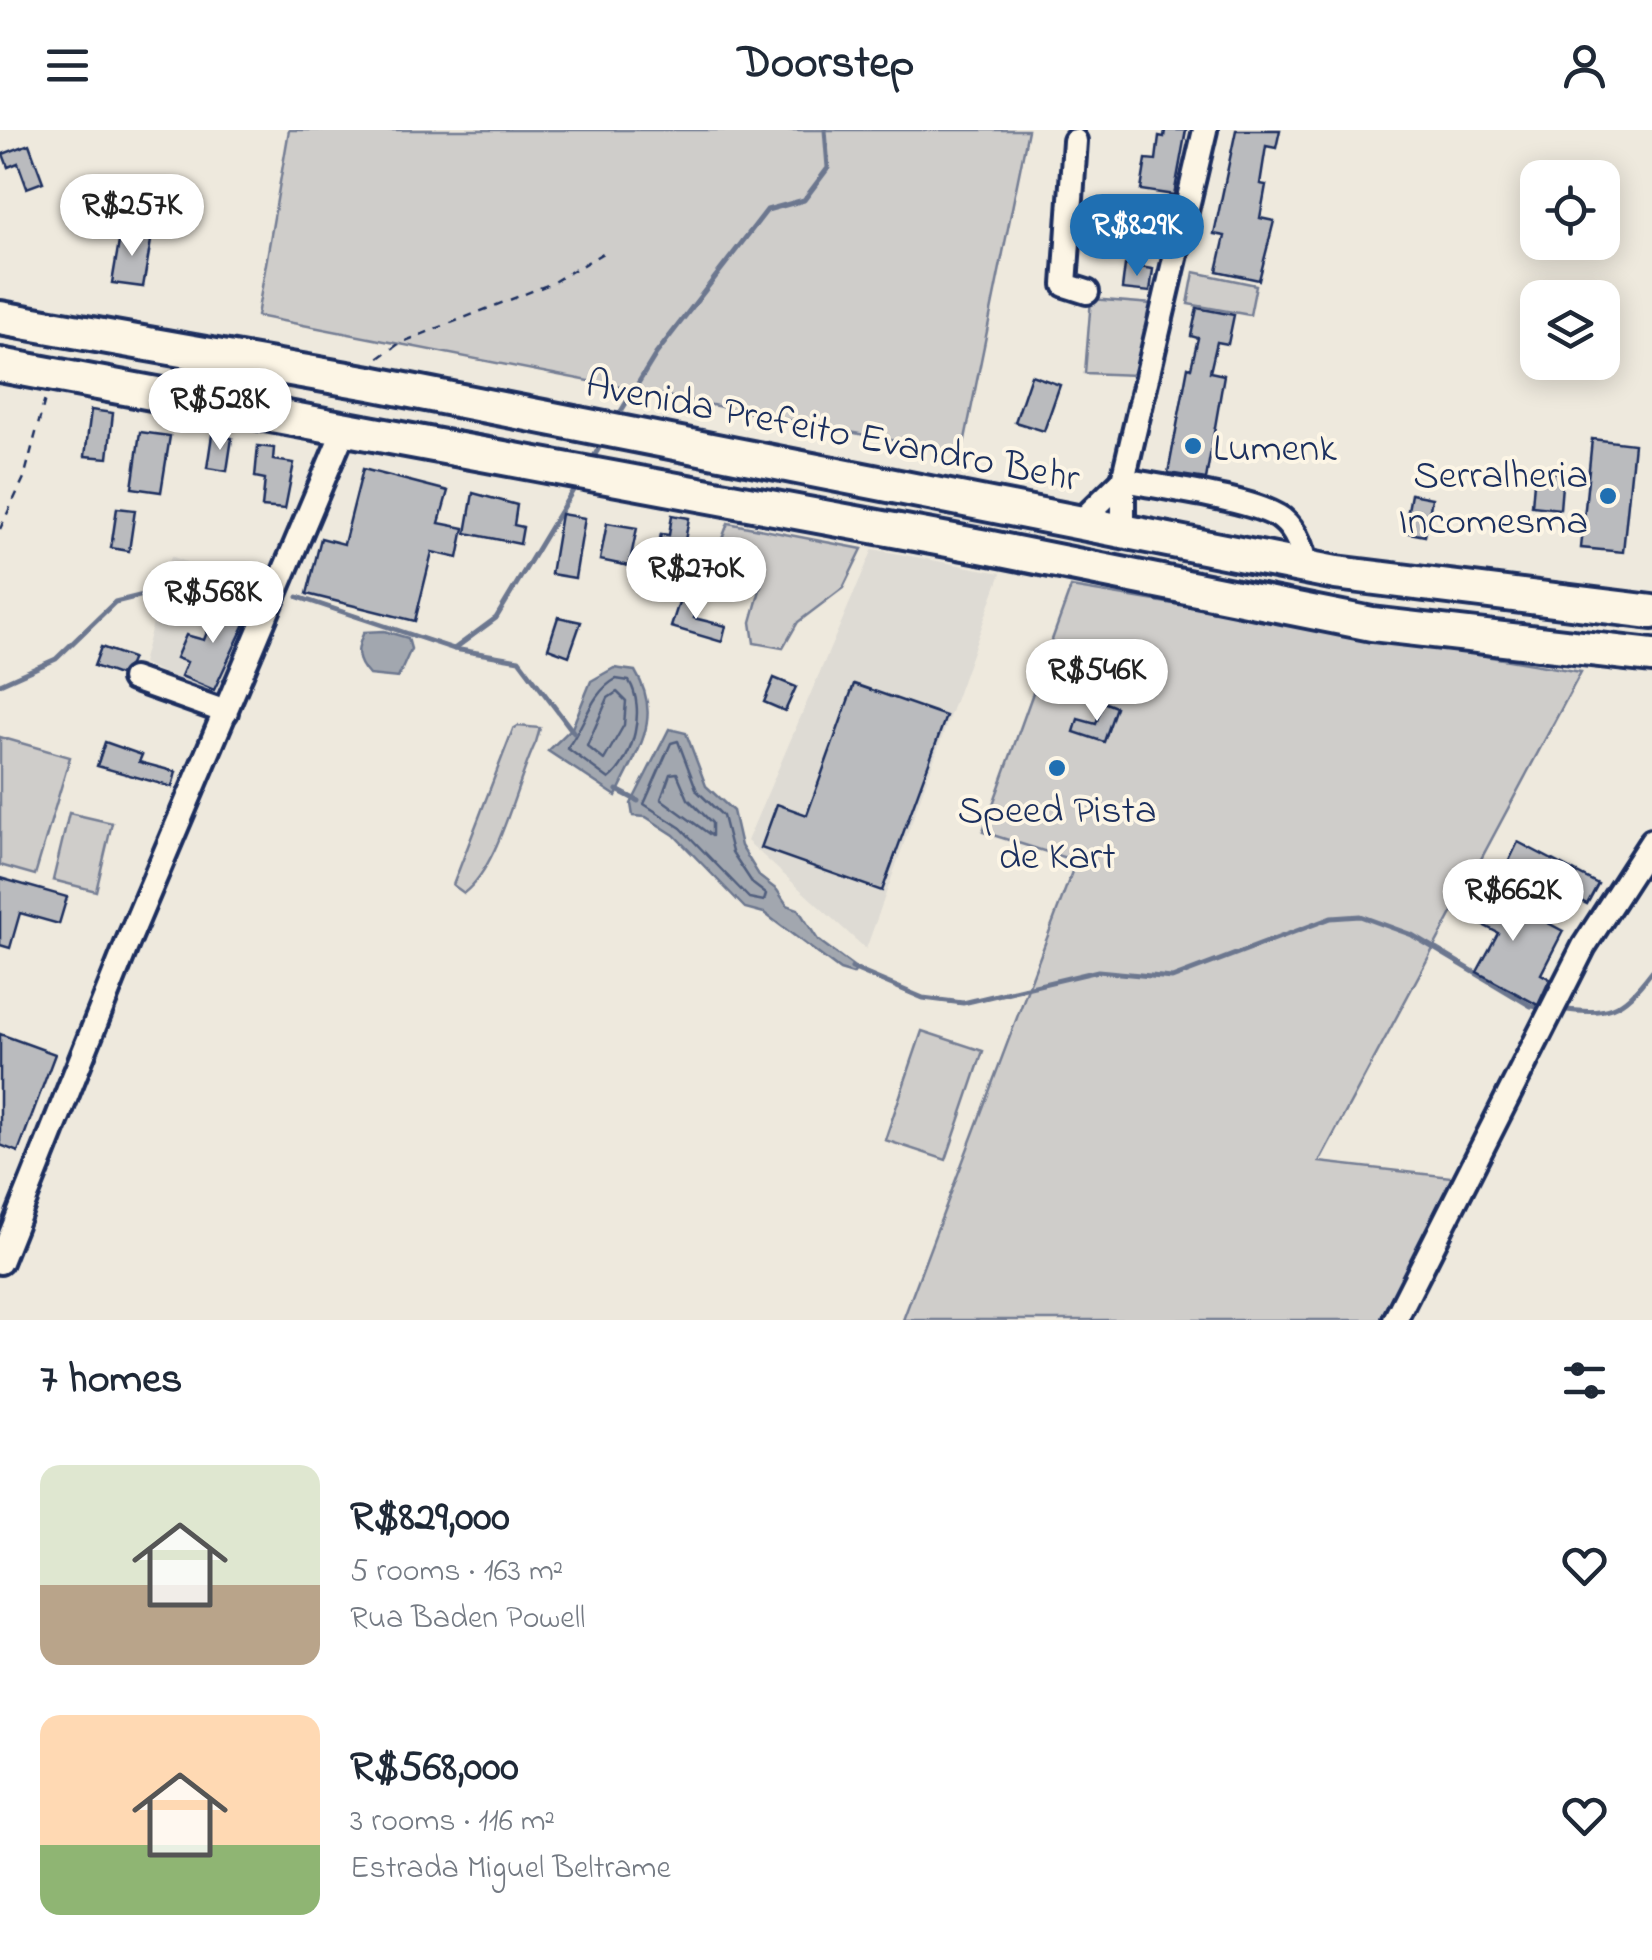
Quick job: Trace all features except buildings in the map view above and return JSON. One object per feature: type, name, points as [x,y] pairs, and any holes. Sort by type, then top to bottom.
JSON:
[{"type":"highway","name":"Avenida Prefeito Evandro Behr","points":[[0,318],[370,383],[1321,570],[1652,612]]},
{"type":"highway","points":[[0,365],[986,547],[1372,624],[1652,656]]},
{"type":"highway","points":[[986,547],[1108,552],[1305,590],[1322,590],[1332,584],[1321,570]]},
{"type":"highway","points":[[1372,624],[1394,606],[1407,606],[1652,631]]},
{"type":"street","points":[[1123,530],[1122,480],[1205,130]]},
{"type":"street","points":[[1074,140],[1066,285],[1087,292]]},
{"type":"street","points":[[0,1262],[344,430]]},
{"type":"street","points":[[1082,521],[1122,480]]},
{"type":"street","points":[[1122,480],[1260,508],[1283,520],[1321,570]]},
{"type":"street","points":[[133,679],[226,712]]},
{"type":"street","points":[[1395,1320],[1584,946],[1652,840]]},
{"type":"path","points":[[370,383],[376,360],[400,343],[550,284],[603,253]]},
{"type":"path","points":[[0,529],[24,478],[52,374]]},
{"type":"shaded area","points":[[289,130],[1028,130],[962,454],[257,316]]},
{"type":"shaded area","points":[[1194,272],[1256,285],[1250,315],[1188,304]]},
{"type":"shaded area","points":[[1091,299],[1152,304],[1142,368],[1136,375],[1085,373]]},
{"type":"shaded area","points":[[728,523],[862,549],[843,588],[798,622],[783,648],[754,643],[751,622],[763,579],[749,562],[714,560]]},
{"type":"shaded area","points":[[873,549],[1001,573],[866,949],[747,841]]},
{"type":"shaded area","points":[[171,556],[263,592],[223,701],[142,663]]},
{"type":"shaded area","points":[[1071,587],[1581,672],[1319,1162],[1460,1178],[1389,1320],[903,1320],[1076,861],[983,832]]},
{"type":"shaded area","points":[[540,728],[497,844],[477,880],[464,893],[453,885],[513,729]]},
{"type":"shaded area","points":[[0,737],[70,757],[35,875],[0,865]]},
{"type":"shaded area","points":[[69,813],[112,823],[96,891],[53,880]]},
{"type":"shaded area","points":[[922,1031],[983,1051],[946,1160],[885,1140]]},
{"type":"water","points":[[384,631],[408,638],[411,649],[398,678],[369,675],[359,659],[364,632]]},
{"type":"water","points":[[614,668],[635,671],[647,704],[639,749],[616,796],[548,751],[572,728],[591,681]]},
{"type":"water","points":[[669,729],[686,733],[706,786],[733,811],[741,846],[760,877],[777,890],[787,905],[798,909],[818,940],[857,969],[853,974],[840,970],[764,913],[745,908],[674,835],[646,817],[633,816],[631,804]]},
{"type":"waterway","points":[[615,421],[656,354],[767,210],[804,200],[828,168],[825,130]]},
{"type":"waterway","points":[[592,460],[604,439]]},
{"type":"waterway","points":[[298,597],[454,649],[496,618],[578,482]]},
{"type":"waterway","points":[[0,684],[56,659],[115,602],[245,570],[269,582]]},
{"type":"waterway","points":[[454,649],[519,660],[574,733]]},
{"type":"waterway","points":[[617,790],[638,801]]},
{"type":"waterway","points":[[852,968],[923,998],[963,1003],[1098,971],[1172,978],[1331,918],[1360,916],[1412,935],[1531,1006],[1546,1008]]},
{"type":"waterway","points":[[1557,1009],[1589,1012],[1612,1008],[1631,996],[1652,971]]},
{"type":"place","name":"Lumenk","points":[[1193,446]]},
{"type":"place","name":"Serralheria Incomesma","points":[[1608,496]]},
{"type":"place","name":"Speed Pista de Kart","points":[[1057,768]]}]
